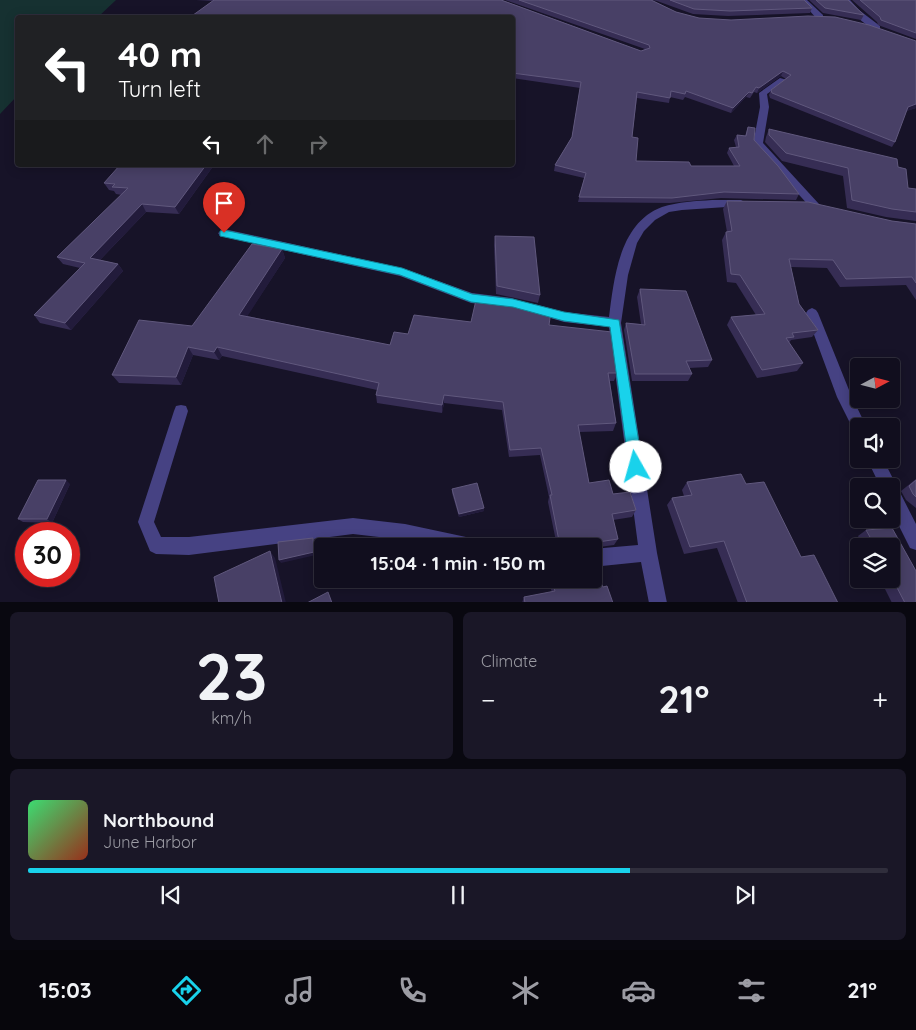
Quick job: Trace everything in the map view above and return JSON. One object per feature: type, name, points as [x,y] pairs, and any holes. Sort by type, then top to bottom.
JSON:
[{"type":"street","points":[[802,0],[820,17]]},
{"type":"street","points":[[846,0],[856,12],[877,28]]},
{"type":"street","points":[[811,17],[830,18]]},
{"type":"street","points":[[857,23],[884,31]]},
{"type":"street","points":[[783,80],[763,93],[764,122],[758,129],[758,144],[820,207],[797,205]]},
{"type":"street","points":[[658,602],[648,553],[615,323],[627,250],[642,226],[664,210],[707,204],[752,203]]},
{"type":"street","points":[[224,233],[402,272],[471,298],[513,303],[564,317],[615,323]]},
{"type":"street","points":[[812,313],[844,397],[855,418]]},
{"type":"street","points":[[181,412],[146,522],[156,544],[190,546],[353,526],[405,532],[431,538]]},
{"type":"street","points":[[900,510],[916,542]]},
{"type":"street","points":[[602,557],[648,553]]},
{"type":"green space","points":[[0,0],[116,0],[100,15],[15,15],[15,98],[0,114]]},
{"type":"building","points":[[214,0],[501,0],[641,51],[650,48],[649,45],[519,0],[651,0],[676,12],[699,18],[731,20],[808,16],[835,17],[869,25],[916,41],[916,104],[908,107],[895,142],[772,93],[771,90],[791,75],[783,71],[759,88],[756,87],[752,93],[749,92],[733,108],[686,91],[685,94],[671,91],[670,98],[637,92],[632,137],[638,138],[636,161],[689,162],[691,166],[740,166],[729,148],[739,147],[737,135],[746,136],[748,127],[755,128],[754,140],[778,166],[799,194],[724,192],[672,198],[579,197],[586,173],[555,165],[572,137],[581,82],[515,73],[515,15],[193,15]]},
{"type":"building","points":[[670,0],[804,0],[812,8],[730,11],[694,9]]},
{"type":"building","points":[[816,0],[848,0],[864,15],[825,8]]},
{"type":"building","points":[[860,0],[916,0],[916,33],[881,20]]},
{"type":"building","points":[[769,129],[897,159],[898,167],[906,169],[908,188],[916,189],[916,212],[852,200],[848,168],[786,153],[769,135]]},
{"type":"building","points":[[118,167],[205,167],[175,207],[142,204],[90,258],[118,264],[65,323],[34,315],[85,263],[57,257],[128,188],[112,187],[115,184],[104,183]]},
{"type":"building","points":[[727,201],[808,202],[892,221],[916,224],[916,283],[912,277],[846,279],[833,260],[789,259],[799,304],[818,330],[792,333],[794,337],[786,338],[803,363],[762,370],[731,317],[765,314],[740,275],[731,274],[726,232],[732,231]]},
{"type":"building","points":[[495,236],[534,237],[540,295],[497,286]]},
{"type":"building","points":[[252,244],[282,249],[239,315],[390,345],[394,332],[408,334],[414,315],[471,322],[476,300],[498,304],[498,299],[551,311],[549,325],[612,332],[617,373],[608,373],[616,423],[578,425],[589,483],[609,480],[613,494],[630,492],[636,510],[612,514],[618,539],[602,541],[602,538],[558,538],[550,495],[552,495],[541,448],[510,450],[503,402],[444,395],[442,405],[376,395],[379,383],[217,347],[214,352],[188,347],[176,377],[112,375],[139,320],[192,326]]},
{"type":"building","points":[[640,289],[686,291],[712,360],[686,361],[692,374],[635,374],[626,323],[645,325]]},
{"type":"building","points":[[741,474],[746,484],[764,482],[801,557],[814,555],[838,602],[747,602],[724,541],[690,547],[672,498],[692,495],[687,482]]},
{"type":"building","points":[[38,480],[66,480],[47,519],[18,519]]},
{"type":"building","points":[[916,480],[916,497],[909,486]]},
{"type":"building","points":[[477,483],[484,508],[459,514],[452,489]]},
{"type":"building","points":[[892,528],[898,538],[870,538],[866,530]]},
{"type":"building","points":[[313,538],[314,552],[279,560],[278,542]]},
{"type":"building","points":[[900,542],[916,571],[916,602],[904,602],[897,588],[900,588]]},
{"type":"building","points":[[270,551],[282,602],[219,602],[214,577]]},
{"type":"building","points":[[602,585],[603,587],[607,586],[613,602],[525,602],[524,597],[555,591],[554,588],[602,588]]},
{"type":"building","points":[[328,592],[332,602],[309,602]]},
{"type":"route","points":[[224,233],[402,272],[442,285],[471,298],[513,303],[564,317],[615,323],[636,467]]}]
